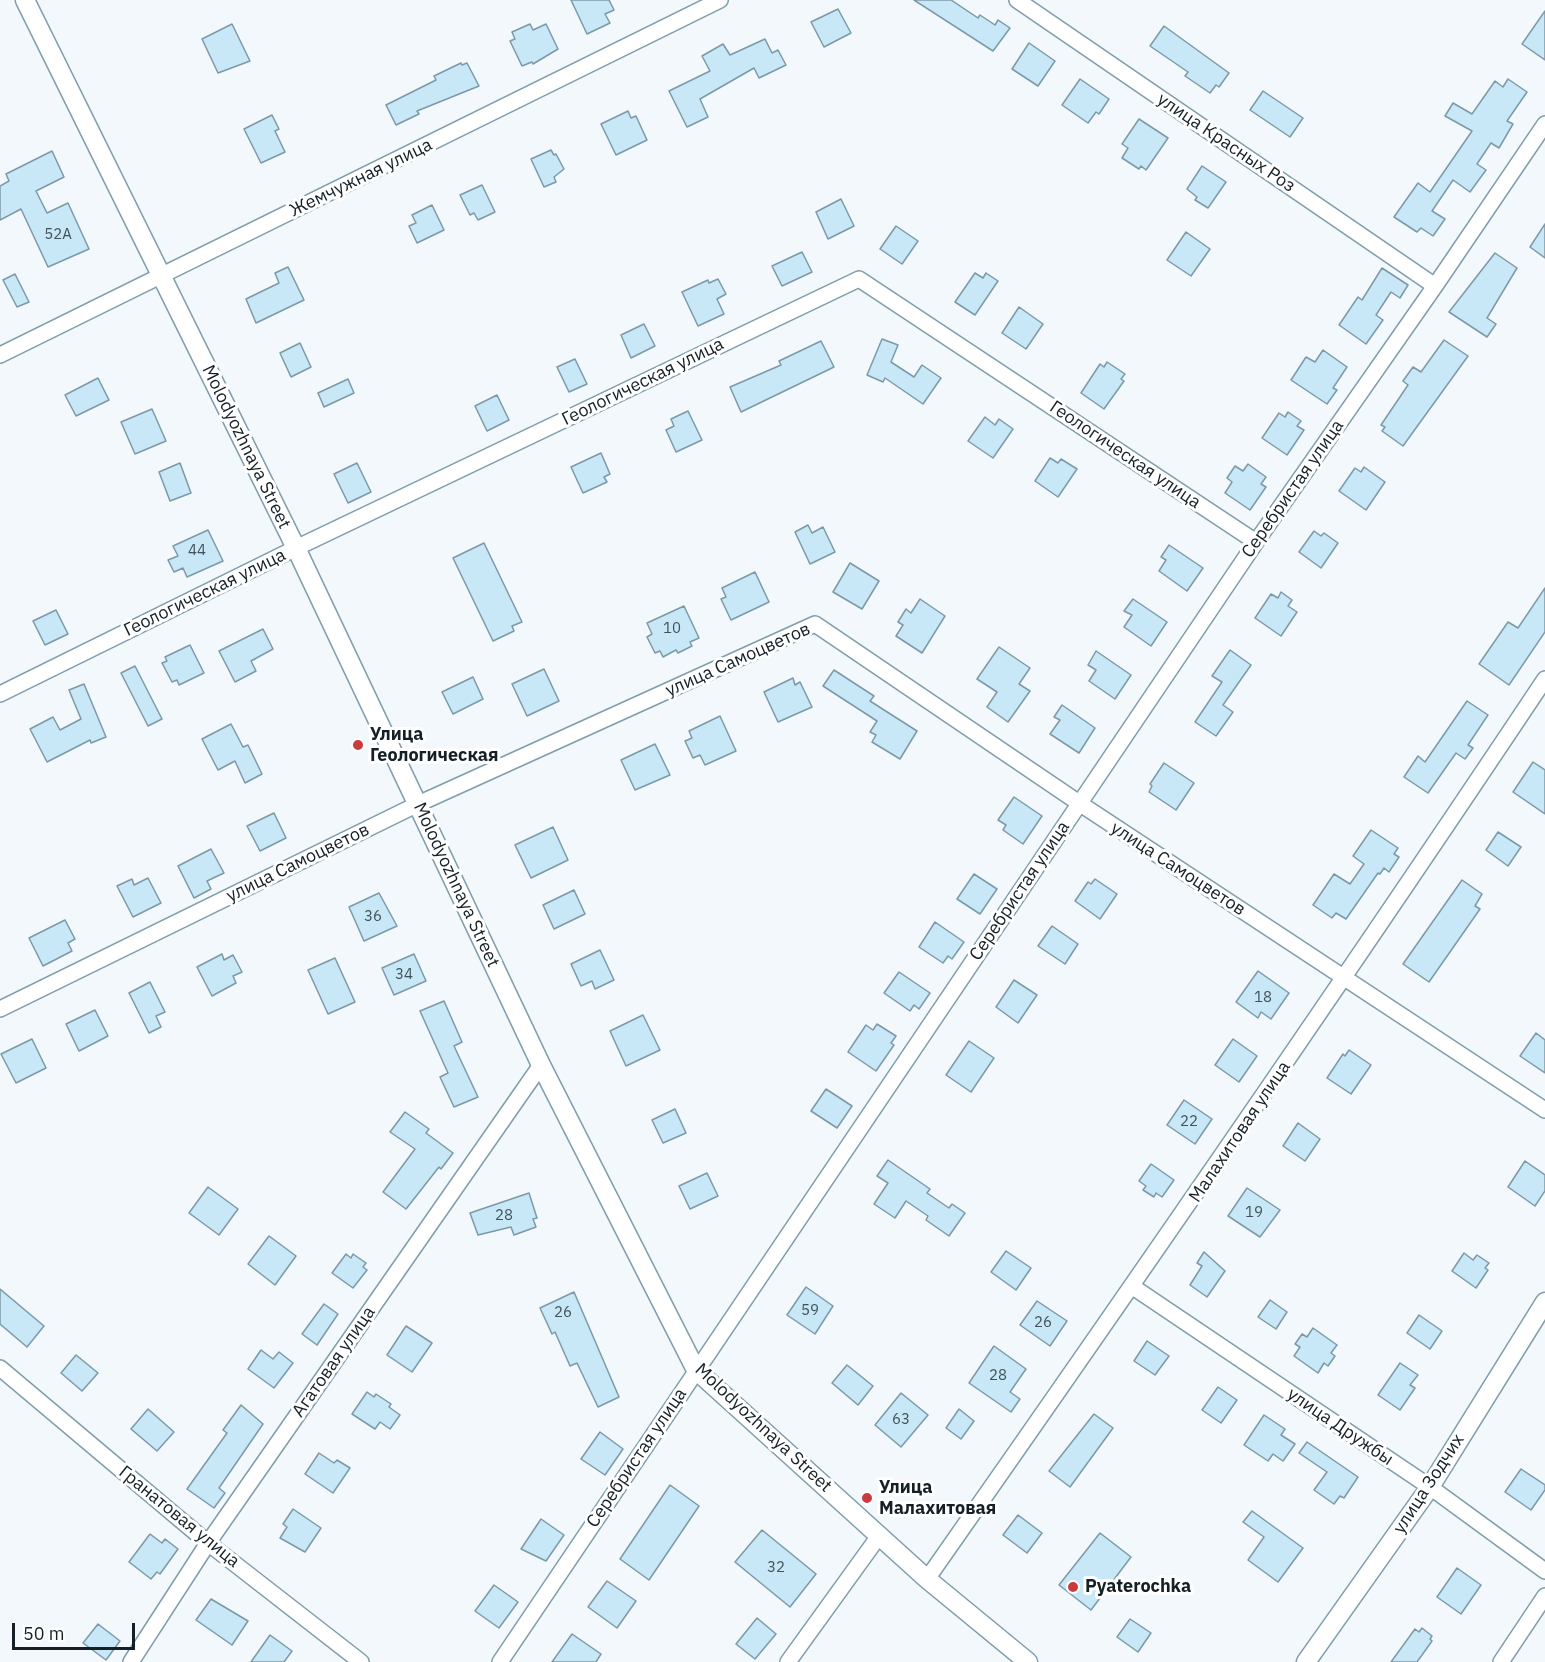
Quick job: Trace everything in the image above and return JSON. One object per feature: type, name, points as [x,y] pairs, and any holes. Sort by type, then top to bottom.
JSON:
[{"type":"street","name":"Molodyozhnaya Street","points":[[26,0],[296,548],[541,1065],[696,1370],[927,1579],[1028,1662]]},
{"type":"street","name":"Жемчужная улица","points":[[0,355],[720,0]]},
{"type":"street","name":"улица Красных Роз","points":[[1017,0],[1436,286]]},
{"type":"street","name":"Серебристая улица","points":[[500,1662],[1256,542],[1436,286],[1545,124]]},
{"type":"street","name":"Геологическая улица","points":[[0,694],[296,548],[859,279],[1256,542]]},
{"type":"street","name":"улица Самоцветов","points":[[0,1009],[418,804],[815,624],[1079,803],[1545,1110]]},
{"type":"street","name":"Малахитовая улица","points":[[927,1579],[1133,1287],[1345,979],[1545,679]]},
{"type":"street","name":"Агатовая улица","points":[[131,1662],[208,1544],[541,1065]]},
{"type":"street","name":"улица Дружбы","points":[[1133,1287],[1430,1487],[1545,1571]]},
{"type":"street","name":"улица Зодчих","points":[[1306,1662],[1430,1487],[1545,1302]]},
{"type":"street","name":"Гранатовая улица","points":[[0,1368],[208,1544],[362,1662]]},
{"type":"street","points":[[788,1662],[879,1536]]},
{"type":"street","points":[[1501,1662],[1545,1596]]},
{"type":"building","points":[[571,0],[609,0],[614,10],[605,14],[610,23],[587,34]]},
{"type":"building","points":[[914,0],[951,0],[978,18],[980,15],[995,25],[998,20],[1010,28],[993,51]]},
{"type":"building","points":[[838,9],[851,33],[824,47],[811,22]]},
{"type":"building","points":[[1545,11],[1545,60],[1522,44]]},
{"type":"building","points":[[232,24],[250,61],[218,73],[202,39]]},
{"type":"building","points":[[530,24],[533,30],[546,24],[558,49],[533,64],[532,62],[522,66],[510,41],[515,39],[512,32]]},
{"type":"building","points":[[1164,26],[1229,73],[1219,87],[1216,85],[1210,93],[1185,76],[1188,72],[1150,46]]},
{"type":"building","points":[[765,39],[772,53],[778,50],[786,65],[759,78],[754,68],[700,99],[708,117],[687,127],[669,91],[710,71],[702,56],[723,44],[730,55]]},
{"type":"building","points":[[1029,43],[1055,61],[1038,86],[1012,69]]},
{"type":"building","points":[[461,63],[462,65],[467,63],[479,86],[417,111],[419,114],[396,125],[386,105],[436,80],[434,76]]},
{"type":"building","points":[[1080,79],[1109,99],[1099,114],[1096,112],[1088,123],[1062,105]]},
{"type":"building","points":[[1508,79],[1527,92],[1507,121],[1513,124],[1499,148],[1491,143],[1477,164],[1486,170],[1470,192],[1453,180],[1432,211],[1445,219],[1433,236],[1421,228],[1417,232],[1394,217],[1418,183],[1430,192],[1472,131],[1445,116],[1453,103],[1472,114],[1495,81],[1503,87]]},
{"type":"building","points":[[1263,91],[1303,118],[1290,137],[1250,110]]},
{"type":"building","points":[[628,111],[631,118],[636,116],[647,140],[616,155],[601,124]]},
{"type":"building","points":[[272,115],[279,129],[275,131],[285,152],[261,163],[244,129]]},
{"type":"building","points":[[1139,119],[1168,138],[1146,170],[1141,166],[1139,169],[1122,158],[1128,148],[1122,144]]},
{"type":"building","points":[[551,150],[554,155],[556,154],[564,169],[554,177],[556,182],[544,187],[531,159]]},
{"type":"building","points":[[52,151],[64,177],[36,191],[47,213],[68,203],[89,249],[48,267],[21,209],[0,220],[0,186],[9,181],[6,174]]},
{"type":"building","points":[[1202,166],[1226,182],[1208,208],[1195,200],[1197,197],[1187,189]]},
{"type":"building","points":[[482,185],[495,212],[478,220],[474,213],[470,215],[460,195]]},
{"type":"building","points":[[841,199],[854,226],[828,239],[816,212]]},
{"type":"building","points":[[432,205],[444,230],[417,243],[409,226],[416,223],[412,215]]},
{"type":"building","points":[[1545,224],[1545,258],[1530,247]]},
{"type":"building","points":[[896,226],[918,241],[902,264],[880,249]]},
{"type":"building","points":[[1186,232],[1210,249],[1191,276],[1167,260]]},
{"type":"building","points":[[802,252],[812,272],[782,286],[772,266]]},
{"type":"building","points":[[1495,253],[1517,268],[1487,318],[1496,324],[1487,337],[1449,312]]},
{"type":"building","points":[[288,267],[304,300],[256,323],[246,299],[279,283],[275,273]]},
{"type":"building","points":[[1382,268],[1408,285],[1400,298],[1391,292],[1376,315],[1383,320],[1366,344],[1339,325],[1358,297],[1362,300]]},
{"type":"building","points":[[975,273],[983,278],[986,273],[998,281],[975,315],[955,302]]},
{"type":"building","points":[[15,274],[29,302],[17,307],[3,280]]},
{"type":"building","points":[[718,279],[726,294],[717,299],[724,314],[698,326],[682,292],[708,280],[709,283]]},
{"type":"building","points":[[1019,307],[1043,324],[1026,349],[1002,333]]},
{"type":"building","points":[[644,324],[655,346],[631,358],[621,335]]},
{"type":"building","points":[[882,339],[898,345],[891,362],[914,377],[922,365],[941,378],[923,404],[885,378],[883,382],[867,375]]},
{"type":"building","points":[[1444,340],[1468,356],[1403,446],[1382,431],[1385,427],[1381,425],[1408,385],[1403,381],[1413,367],[1421,372]]},
{"type":"building","points":[[821,341],[834,367],[741,412],[730,387],[781,365],[779,361]]},
{"type":"building","points":[[300,343],[311,367],[291,377],[280,353]]},
{"type":"building","points":[[1323,350],[1347,367],[1333,388],[1337,390],[1327,404],[1291,380],[1306,357],[1315,362]]},
{"type":"building","points":[[575,359],[587,384],[569,392],[557,367]]},
{"type":"building","points":[[1107,362],[1125,374],[1121,379],[1124,381],[1104,409],[1081,393],[1100,364],[1104,367]]},
{"type":"building","points":[[98,378],[109,400],[76,416],[65,395]]},
{"type":"building","points":[[348,379],[354,393],[324,407],[318,393]]},
{"type":"building","points":[[497,395],[509,420],[487,431],[475,406]]},
{"type":"building","points":[[152,409],[166,441],[135,454],[121,422]]},
{"type":"building","points":[[688,411],[702,440],[676,452],[666,430],[674,426],[671,419]]},
{"type":"building","points":[[1288,412],[1301,421],[1297,426],[1304,430],[1287,455],[1262,438],[1279,413],[1285,417]]},
{"type":"building","points":[[985,417],[995,425],[999,419],[1013,429],[993,458],[968,441]]},
{"type":"building","points":[[601,453],[610,474],[604,477],[607,482],[583,493],[571,467]]},
{"type":"building","points":[[1050,458],[1058,463],[1061,459],[1077,469],[1058,497],[1035,481]]},
{"type":"building","points":[[180,463],[191,493],[170,501],[159,472]]},
{"type":"building","points":[[357,463],[371,492],[348,503],[334,474]]},
{"type":"building","points":[[1248,464],[1266,477],[1261,484],[1266,487],[1250,510],[1225,493],[1232,482],[1227,478],[1235,466],[1243,471]]},
{"type":"building","points":[[1364,467],[1385,482],[1366,510],[1339,491],[1355,468],[1361,472]]},
{"type":"building","points":[[808,525],[812,533],[823,527],[835,552],[810,564],[795,532]]},
{"type":"building","points":[[208,530],[223,561],[187,577],[183,568],[174,572],[168,560],[178,556],[173,546]]},
{"type":"building","points":[[1314,531],[1321,536],[1324,533],[1338,543],[1321,568],[1299,552]]},
{"type":"building","points":[[484,543],[522,622],[512,626],[514,631],[493,641],[453,558]]},
{"type":"building","points":[[1169,545],[1203,568],[1187,591],[1159,571],[1166,560],[1161,557]]},
{"type":"building","points":[[850,563],[879,581],[862,609],[833,592]]},
{"type":"building","points":[[755,572],[769,602],[731,620],[721,599],[726,597],[722,588]]},
{"type":"building","points":[[1545,588],[1545,632],[1509,685],[1479,664],[1508,622],[1518,628]]},
{"type":"building","points":[[1281,592],[1292,600],[1288,606],[1297,612],[1281,636],[1255,618],[1271,594],[1278,598]]},
{"type":"building","points":[[920,599],[945,616],[922,653],[896,636],[903,625],[898,622],[906,609],[911,613]]},
{"type":"building","points":[[1133,599],[1167,622],[1151,646],[1124,627],[1132,615],[1124,611]]},
{"type":"building","points":[[684,606],[699,638],[690,642],[692,646],[678,653],[676,650],[663,657],[660,651],[655,653],[647,637],[652,634],[647,623]]},
{"type":"building","points":[[56,610],[68,634],[45,645],[33,621]]},
{"type":"building","points":[[263,629],[273,649],[251,661],[256,671],[235,682],[219,651]]},
{"type":"building","points":[[190,645],[204,673],[179,685],[177,680],[172,682],[162,663],[167,661],[165,657]]},
{"type":"building","points":[[999,647],[1030,668],[1019,684],[1030,691],[1008,722],[987,707],[997,692],[977,679]]},
{"type":"building","points":[[1230,650],[1251,665],[1223,705],[1233,712],[1216,736],[1195,722],[1222,682],[1212,676]]},
{"type":"building","points":[[1096,651],[1131,675],[1115,699],[1089,681],[1096,670],[1088,665]]},
{"type":"building","points":[[135,666],[162,719],[148,726],[121,673]]},
{"type":"building","points":[[544,669],[559,701],[527,716],[512,684]]},
{"type":"building","points":[[834,670],[874,696],[870,701],[917,731],[900,759],[872,742],[876,735],[870,732],[877,721],[823,686]]},
{"type":"building","points":[[473,677],[483,699],[453,714],[442,692]]},
{"type":"building","points":[[793,678],[795,685],[800,682],[812,707],[778,722],[764,692]]},
{"type":"building","points":[[84,684],[106,737],[91,743],[90,740],[47,762],[30,729],[53,717],[60,730],[81,719],[69,690]]},
{"type":"building","points":[[1467,701],[1488,715],[1468,745],[1473,748],[1465,759],[1456,753],[1428,793],[1404,777],[1418,756],[1425,762]]},
{"type":"building","points":[[1062,705],[1095,728],[1079,753],[1050,734],[1060,720],[1054,717]]},
{"type":"building","points":[[720,716],[736,751],[705,765],[700,755],[693,758],[685,741],[692,738],[689,731]]},
{"type":"building","points":[[231,724],[243,747],[248,745],[262,774],[245,783],[235,761],[218,770],[202,739]]},
{"type":"building","points":[[655,744],[670,775],[635,790],[621,760]]},
{"type":"building","points":[[1533,762],[1545,770],[1545,814],[1513,792]]},
{"type":"building","points":[[1164,763],[1194,783],[1176,810],[1149,792],[1152,786],[1150,784]]},
{"type":"building","points":[[1014,797],[1042,816],[1023,844],[1003,830],[1006,825],[998,820]]},
{"type":"building","points":[[274,813],[286,838],[260,851],[247,826]]},
{"type":"building","points":[[553,827],[568,860],[531,878],[515,845]]},
{"type":"building","points":[[1371,830],[1398,848],[1394,854],[1399,857],[1389,872],[1384,868],[1380,874],[1378,873],[1346,919],[1336,913],[1332,918],[1313,905],[1334,874],[1350,884],[1364,864],[1353,856]]},
{"type":"building","points":[[1498,832],[1521,847],[1508,866],[1486,850]]},
{"type":"building","points":[[211,849],[224,873],[207,881],[211,889],[194,898],[178,866]]},
{"type":"building","points":[[974,874],[997,889],[980,914],[957,899]]},
{"type":"building","points":[[148,878],[161,903],[133,917],[117,886],[132,879],[134,885]]},
{"type":"building","points":[[1095,879],[1117,894],[1100,919],[1075,901],[1088,882],[1091,884]]},
{"type":"building","points":[[1462,880],[1482,894],[1475,906],[1480,909],[1429,982],[1403,964]]},
{"type":"building","points":[[574,890],[585,914],[554,929],[543,905]]},
{"type":"building","points":[[379,893],[397,926],[364,941],[349,907]]},
{"type":"building","points":[[65,920],[75,939],[68,943],[72,951],[43,966],[29,938]]},
{"type":"building","points":[[935,922],[964,942],[952,959],[948,956],[943,963],[919,947]]},
{"type":"building","points":[[1052,926],[1078,944],[1065,964],[1038,946]]},
{"type":"building","points":[[600,950],[614,980],[595,989],[592,981],[581,986],[571,964]]},
{"type":"building","points":[[222,954],[224,960],[233,955],[242,972],[233,976],[236,983],[212,996],[197,967]]},
{"type":"building","points":[[414,954],[426,981],[394,995],[382,968]]},
{"type":"building","points":[[335,958],[355,1002],[328,1014],[308,970]]},
{"type":"building","points":[[1258,971],[1289,993],[1271,1019],[1261,1012],[1258,1018],[1236,1002]]},
{"type":"building","points":[[899,972],[930,993],[919,1009],[914,1005],[910,1011],[884,993]]},
{"type":"building","points":[[1014,980],[1037,995],[1018,1023],[996,1007]]},
{"type":"building","points":[[150,982],[165,1012],[156,1016],[161,1027],[149,1033],[129,993]]},
{"type":"building","points":[[444,1001],[462,1042],[454,1046],[478,1097],[454,1107],[440,1077],[448,1073],[420,1011]]},
{"type":"building","points":[[95,1010],[108,1036],[79,1051],[66,1024]]},
{"type":"building","points":[[643,1015],[660,1050],[626,1066],[610,1031]]},
{"type":"building","points":[[877,1024],[896,1036],[891,1043],[894,1045],[876,1071],[848,1052],[866,1025],[873,1030]]},
{"type":"building","points":[[1536,1033],[1545,1040],[1545,1073],[1520,1056]]},
{"type":"building","points":[[32,1039],[46,1068],[16,1083],[1,1054]]},
{"type":"building","points":[[1233,1039],[1257,1056],[1239,1082],[1215,1065]]},
{"type":"building","points":[[969,1041],[994,1058],[971,1092],[946,1075]]},
{"type":"building","points":[[1349,1050],[1371,1065],[1351,1094],[1327,1078],[1343,1054],[1345,1056]]},
{"type":"building","points":[[826,1089],[852,1106],[837,1128],[811,1111]]},
{"type":"building","points":[[1184,1100],[1212,1119],[1195,1144],[1167,1125]]},
{"type":"building","points":[[675,1109],[686,1133],[663,1143],[652,1120]]},
{"type":"building","points":[[405,1112],[429,1129],[426,1133],[453,1153],[406,1209],[383,1192],[415,1149],[390,1132]]},
{"type":"building","points":[[1298,1123],[1320,1139],[1305,1161],[1283,1146]]},
{"type":"building","points":[[888,1160],[930,1189],[927,1193],[949,1208],[952,1204],[965,1213],[949,1236],[926,1220],[928,1216],[906,1201],[895,1218],[874,1204],[888,1183],[877,1176]]},
{"type":"building","points":[[1525,1161],[1545,1175],[1545,1191],[1535,1206],[1508,1187]]},
{"type":"building","points":[[1151,1164],[1174,1180],[1162,1197],[1156,1193],[1154,1197],[1143,1190],[1146,1186],[1139,1181]]},
{"type":"building","points":[[707,1173],[718,1196],[690,1209],[679,1186]]},
{"type":"building","points":[[208,1187],[238,1209],[219,1235],[189,1213]]},
{"type":"building","points":[[1247,1188],[1280,1210],[1260,1237],[1228,1216]]},
{"type":"building","points":[[529,1193],[537,1218],[533,1219],[536,1227],[514,1235],[511,1227],[478,1235],[470,1213]]},
{"type":"building","points":[[269,1236],[296,1256],[275,1285],[248,1264]]},
{"type":"building","points":[[1006,1251],[1031,1268],[1016,1290],[991,1272]]},
{"type":"building","points":[[1204,1252],[1225,1271],[1207,1297],[1190,1285],[1202,1266],[1197,1263]]},
{"type":"building","points":[[1464,1253],[1473,1260],[1477,1255],[1489,1263],[1485,1268],[1488,1270],[1476,1288],[1452,1271]]},
{"type":"building","points":[[346,1254],[351,1258],[353,1254],[366,1263],[363,1267],[367,1270],[353,1288],[332,1273]]},
{"type":"building","points":[[806,1287],[833,1306],[815,1334],[787,1315]]},
{"type":"building","points":[[0,1289],[44,1326],[27,1347],[0,1324]]},
{"type":"building","points":[[574,1292],[619,1397],[598,1407],[577,1363],[570,1366],[555,1332],[552,1334],[540,1308]]},
{"type":"building","points":[[1270,1300],[1287,1312],[1276,1329],[1258,1317]]},
{"type":"building","points":[[1037,1301],[1067,1321],[1050,1346],[1020,1325]]},
{"type":"building","points":[[324,1304],[338,1314],[317,1345],[302,1334]]},
{"type":"building","points":[[1419,1315],[1442,1331],[1430,1349],[1407,1333]]},
{"type":"building","points":[[406,1326],[432,1343],[412,1372],[387,1355]]},
{"type":"building","points":[[1313,1328],[1337,1345],[1331,1353],[1335,1356],[1328,1366],[1324,1363],[1318,1373],[1294,1356],[1300,1347],[1295,1344],[1302,1334],[1307,1337]]},
{"type":"building","points":[[1147,1341],[1169,1356],[1155,1375],[1134,1361]]},
{"type":"building","points":[[994,1346],[1026,1369],[1010,1392],[1020,1399],[1011,1412],[969,1383]]},
{"type":"building","points":[[261,1350],[273,1359],[279,1352],[293,1363],[274,1388],[248,1369]]},
{"type":"building","points":[[76,1355],[98,1373],[82,1391],[61,1373]]},
{"type":"building","points":[[1400,1363],[1418,1375],[1410,1385],[1415,1388],[1400,1410],[1378,1395]]},
{"type":"building","points":[[847,1365],[873,1386],[858,1405],[832,1383]]},
{"type":"building","points":[[1218,1387],[1237,1400],[1221,1423],[1202,1410]]},
{"type":"building","points":[[367,1392],[374,1397],[376,1394],[391,1404],[389,1407],[400,1415],[390,1429],[380,1422],[375,1429],[352,1414]]},
{"type":"building","points":[[901,1393],[928,1415],[901,1447],[875,1425]]},
{"type":"building","points":[[241,1405],[263,1424],[219,1488],[225,1493],[214,1508],[187,1489],[227,1433],[223,1430]]},
{"type":"building","points":[[148,1409],[174,1432],[157,1451],[131,1429]]},
{"type":"building","points":[[959,1409],[974,1421],[961,1439],[946,1428]]},
{"type":"building","points":[[1094,1414],[1113,1428],[1070,1487],[1049,1471]]},
{"type":"building","points":[[1264,1415],[1285,1429],[1281,1435],[1295,1444],[1283,1461],[1273,1454],[1268,1461],[1244,1445]]},
{"type":"building","points":[[600,1432],[623,1449],[605,1475],[581,1459]]},
{"type":"building","points":[[1307,1442],[1358,1477],[1344,1498],[1340,1496],[1334,1504],[1314,1490],[1327,1472],[1299,1453]]},
{"type":"building","points":[[319,1453],[334,1463],[337,1460],[350,1468],[333,1493],[305,1474]]},
{"type":"building","points":[[1521,1469],[1545,1485],[1545,1490],[1531,1510],[1505,1492]]},
{"type":"building","points":[[670,1485],[699,1506],[649,1580],[620,1559]]},
{"type":"building","points":[[293,1509],[321,1528],[305,1552],[280,1538],[287,1527],[283,1524]]},
{"type":"building","points":[[1252,1511],[1303,1548],[1278,1582],[1248,1560],[1264,1537],[1243,1522]]},
{"type":"building","points":[[1018,1515],[1042,1533],[1027,1553],[1003,1535]]},
{"type":"building","points":[[541,1519],[564,1535],[546,1561],[521,1549]]},
{"type":"building","points":[[762,1530],[816,1574],[790,1607],[735,1562]]},
{"type":"building","points":[[1100,1533],[1131,1557],[1091,1610],[1059,1585]]},
{"type":"building","points":[[150,1534],[162,1543],[165,1539],[178,1549],[160,1574],[157,1572],[151,1579],[129,1562]]},
{"type":"building","points":[[1457,1568],[1481,1585],[1461,1614],[1437,1597]]},
{"type":"building","points":[[607,1581],[636,1601],[617,1628],[588,1607]]},
{"type":"building","points":[[494,1585],[518,1602],[499,1628],[475,1611]]},
{"type":"building","points":[[211,1599],[248,1621],[232,1645],[196,1620]]},
{"type":"building","points":[[757,1618],[776,1634],[755,1659],[736,1644]]},
{"type":"building","points":[[1130,1619],[1151,1633],[1138,1652],[1117,1637]]},
{"type":"building","points":[[98,1624],[120,1641],[106,1660],[83,1643]]},
{"type":"building","points":[[1422,1628],[1432,1636],[1430,1639],[1432,1641],[1417,1662],[1391,1662],[1415,1629],[1419,1632]]},
{"type":"building","points":[[572,1634],[601,1654],[596,1662],[552,1662]]},
{"type":"building","points":[[270,1635],[292,1651],[284,1662],[251,1662]]},
{"type":"place","name":"Улица Геологическая","points":[[358,745]]},
{"type":"place","name":"Улица Малахитовая","points":[[867,1498]]},
{"type":"place","name":"Pyaterochka","points":[[1073,1587]]}]
